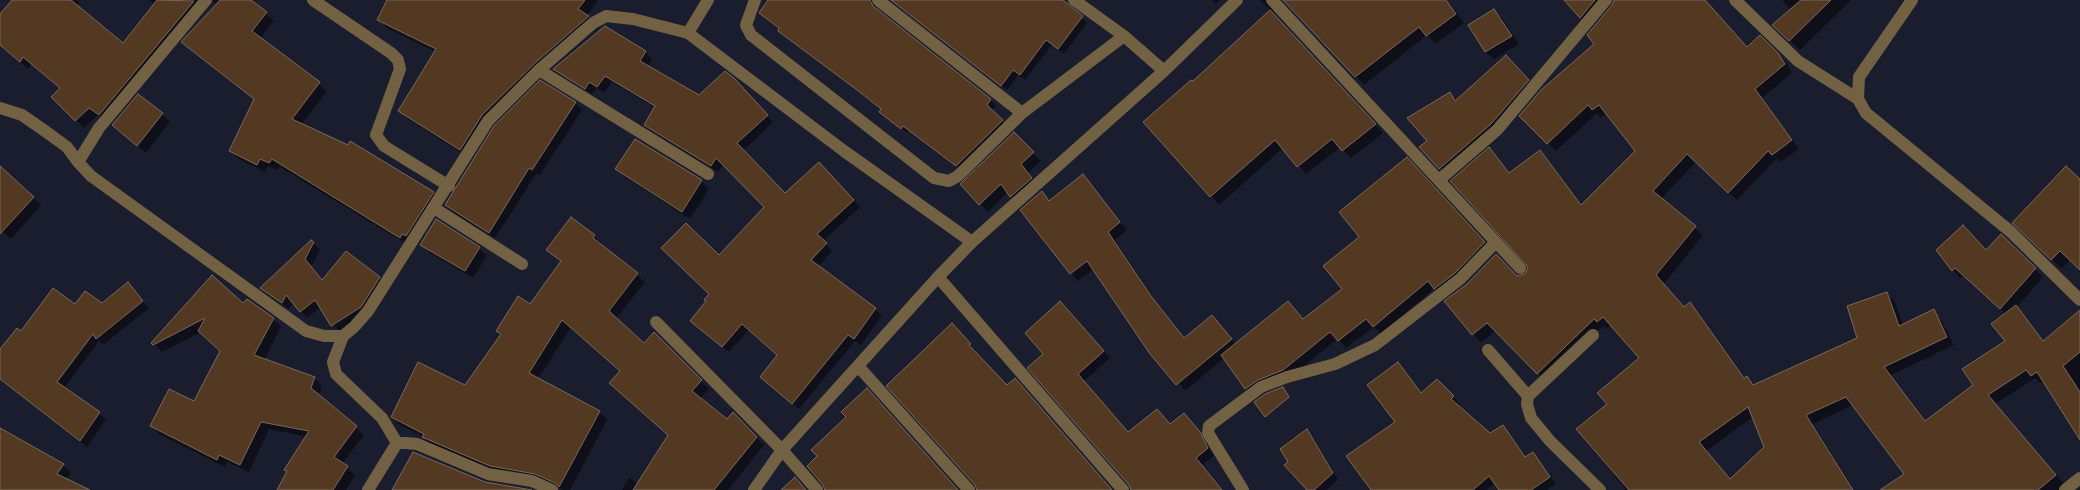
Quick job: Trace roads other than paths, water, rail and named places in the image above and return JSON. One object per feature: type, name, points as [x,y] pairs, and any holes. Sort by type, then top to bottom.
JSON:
[{"type":"street","points":[[78,162],[98,128],[206,0]]},
{"type":"street","points":[[313,0],[390,52],[398,60],[400,70],[376,135],[384,146],[449,186]]},
{"type":"street","points":[[688,33],[708,0]]},
{"type":"street","points":[[755,0],[746,25],[751,35],[934,178],[949,182],[958,176],[1022,113],[1124,36]]},
{"type":"street","points":[[878,0],[1022,113]]},
{"type":"street","points":[[1074,0],[1124,36],[1164,70]]},
{"type":"street","points":[[754,490],[782,450],[972,242],[1164,70],[1238,0]]},
{"type":"street","points":[[1272,0],[1520,268]]},
{"type":"street","points":[[1439,180],[1497,130],[1606,0]]},
{"type":"street","points":[[1735,0],[1798,61],[1858,100],[1866,113],[2011,232],[2080,300]]},
{"type":"street","points":[[1858,100],[1858,77],[1912,0]]},
{"type":"street","points":[[397,443],[382,418],[336,374],[333,362],[343,336],[368,311],[449,186],[488,120],[539,70],[593,23],[606,16],[633,18],[688,33],[844,151],[972,242]]},
{"type":"street","points":[[539,70],[708,174]]},
{"type":"street","points":[[0,108],[22,116],[67,147],[92,176],[306,331],[324,336],[343,336]]},
{"type":"street","points":[[434,208],[522,264]]},
{"type":"street","points":[[1243,490],[1208,433],[1208,426],[1261,387],[1287,377],[1308,373],[1341,362],[1376,345],[1460,279],[1496,242]]},
{"type":"street","points":[[938,277],[1123,490]]},
{"type":"street","points":[[656,322],[782,450],[817,490]]},
{"type":"street","points":[[1528,396],[1593,335]]},
{"type":"street","points":[[1488,350],[1528,396],[1531,418],[1550,440],[1600,490]]},
{"type":"street","points":[[858,366],[968,490]]},
{"type":"street","points":[[368,490],[397,443]]},
{"type":"street","points":[[397,443],[417,444],[488,474],[532,481],[552,490]]},
{"type":"street","points":[[2065,490],[2080,478]]}]
